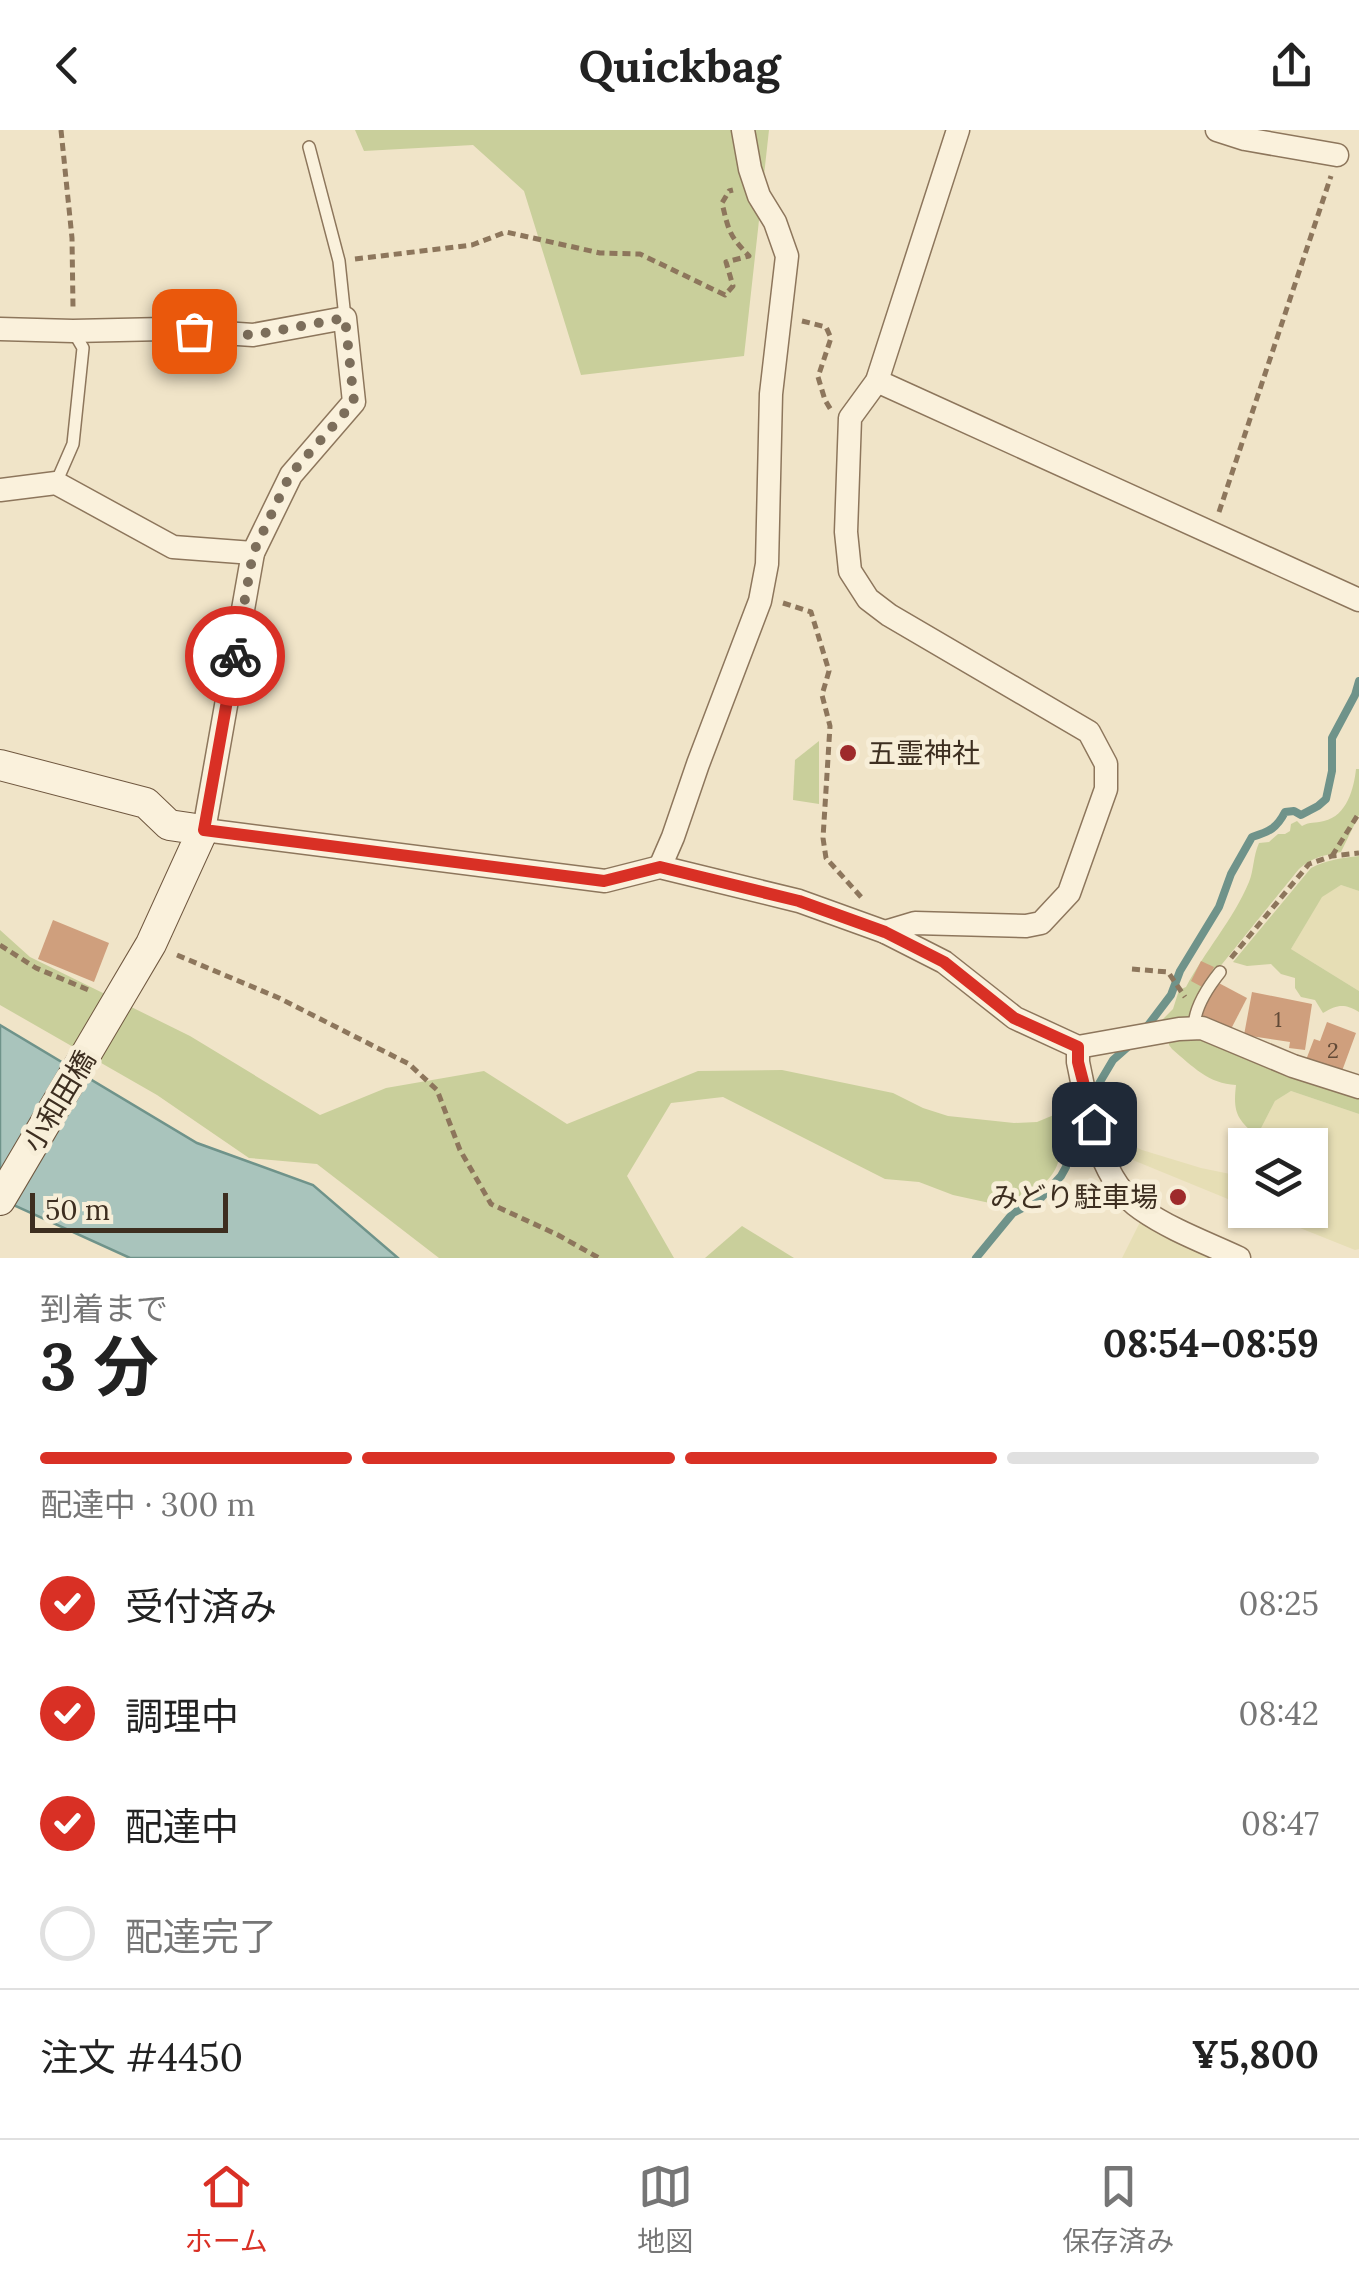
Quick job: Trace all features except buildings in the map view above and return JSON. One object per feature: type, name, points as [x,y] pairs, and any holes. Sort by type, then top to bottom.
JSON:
[{"type":"street","points":[[660,867],[760,601],[767,564],[771,394],[788,256],[776,222],[758,196],[742,130]]},
{"type":"street","points":[[885,932],[915,924],[1041,923],[1069,893],[1106,788],[1106,764],[1089,732],[889,615],[868,599],[850,571],[846,532],[850,418],[878,381],[958,130]]},
{"type":"street","points":[[1217,130],[1245,139],[1337,154]]},
{"type":"street","points":[[0,329],[164,329],[253,335],[345,318],[354,402],[290,475],[253,553],[204,830],[604,881],[660,867],[799,901],[885,932],[944,962],[1014,1018],[1078,1047],[1202,1028],[1293,1066],[1359,1087]]},
{"type":"street","points":[[878,381],[1359,600]]},
{"type":"street","points":[[0,490],[56,483],[172,546],[253,553]]},
{"type":"street","name":"小和田橋","points":[[0,764],[146,804],[169,825],[203,830],[150,944],[0,1200]]},
{"type":"street","points":[[1078,1047],[1099,1153],[1121,1190],[1138,1208],[1240,1258]]},
{"type":"lane","points":[[309,148],[339,261],[345,318]]},
{"type":"lane","points":[[56,483],[73,444],[83,348],[73,331]]},
{"type":"lane","points":[[1194,1028],[1196,1013],[1220,972]]},
{"type":"path","points":[[60,130],[72,238],[73,331]]},
{"type":"path","points":[[1212,534],[1337,154]]},
{"type":"path","points":[[339,261],[472,245],[506,232],[600,254],[640,254],[725,295],[733,286],[726,262],[749,256],[731,236],[722,203],[729,191],[742,188],[758,196]]},
{"type":"path","points":[[780,314],[793,322],[807,321],[826,327],[832,338],[818,378],[834,415],[850,418]]},
{"type":"path","points":[[760,601],[812,612],[829,670],[822,695],[830,726],[826,858],[885,932]]},
{"type":"path","points":[[1332,856],[1359,813]]},
{"type":"path","points":[[1220,972],[1309,864],[1332,856],[1359,854]]},
{"type":"path","points":[[150,944],[279,998],[410,1064],[437,1090],[460,1150],[491,1204],[599,1258]]},
{"type":"path","points":[[0,946],[36,968],[118,1001]]},
{"type":"path","points":[[1132,969],[1164,970],[1183,991]]},
{"type":"shaded area","points":[[1341,885],[1359,891],[1359,991],[1291,949],[1322,896]]},
{"type":"shaded area","points":[[1291,1091],[1359,1114],[1359,1249],[1300,1228],[1328,1228],[1328,1128],[1261,1128],[1275,1101]]},
{"type":"shaded area","points":[[1107,1133],[1142,1150],[1228,1174],[1228,1199],[1123,1156],[1108,1142]]},
{"type":"shaded area","points":[[1141,1220],[1222,1258],[1122,1258]]},
{"type":"green space","points":[[355,130],[769,130],[744,356],[581,375],[524,191],[473,145],[364,151]]},
{"type":"green space","points":[[819,741],[819,804],[793,800],[795,760]]},
{"type":"green space","points":[[1356,769],[1359,815],[1341,852],[1308,862],[1299,869],[1210,979],[1188,1019],[1158,1024],[1173,1009],[1179,990],[1186,987],[1235,909],[1249,882],[1259,843],[1285,834],[1297,821],[1302,826],[1332,818],[1344,807]]},
{"type":"green space","points":[[1359,856],[1359,891],[1341,885],[1322,897],[1291,949],[1359,991],[1359,1012],[1341,1006],[1323,1013],[1315,1000],[1301,997],[1295,988],[1295,978],[1281,974],[1271,964],[1247,966],[1233,962],[1311,868]]},
{"type":"green space","points":[[0,930],[30,957],[190,1036],[320,1115],[386,1088],[484,1071],[567,1124],[698,1071],[782,1070],[893,1093],[948,1116],[1014,1123],[1037,1122],[1061,1112],[1065,1118],[1059,1158],[1046,1181],[1008,1207],[953,1195],[919,1182],[885,1179],[723,1097],[671,1103],[627,1176],[674,1258],[439,1258],[317,1164],[249,1158],[157,1095],[0,1005]]},
{"type":"green space","points":[[1169,1039],[1202,1039],[1359,1097],[1359,1114],[1291,1091],[1275,1101],[1261,1128],[1248,1128],[1237,1114],[1236,1085],[1201,1073],[1169,1045]]},
{"type":"green space","points":[[742,1226],[794,1258],[705,1258]]},
{"type":"water","points":[[0,1025],[197,1143],[313,1185],[398,1258],[130,1258],[0,1199]]},
{"type":"waterway","points":[[1146,1028],[1171,995],[1252,837],[1272,829],[1285,812],[1301,815],[1326,799],[1332,771],[1332,738],[1359,681]]},
{"type":"waterway","points":[[1091,1097],[1113,1060],[1130,1045]]},
{"type":"waterway","points":[[976,1258],[1013,1213],[1040,1199],[1061,1176],[1072,1132],[1081,1114]]},
{"type":"way so far","points":[[194,331],[253,335],[345,318],[354,402],[290,475],[253,553],[235,656]]},
{"type":"place","name":"五霊神社","points":[[848,753]]},
{"type":"place","name":"みどり駐車場","points":[[1178,1197]]},
{"type":"route","points":[[235,656],[204,830],[604,881],[660,867],[799,901],[885,932],[944,962],[1014,1018],[1078,1047],[1078,1062],[1094,1124]]}]
